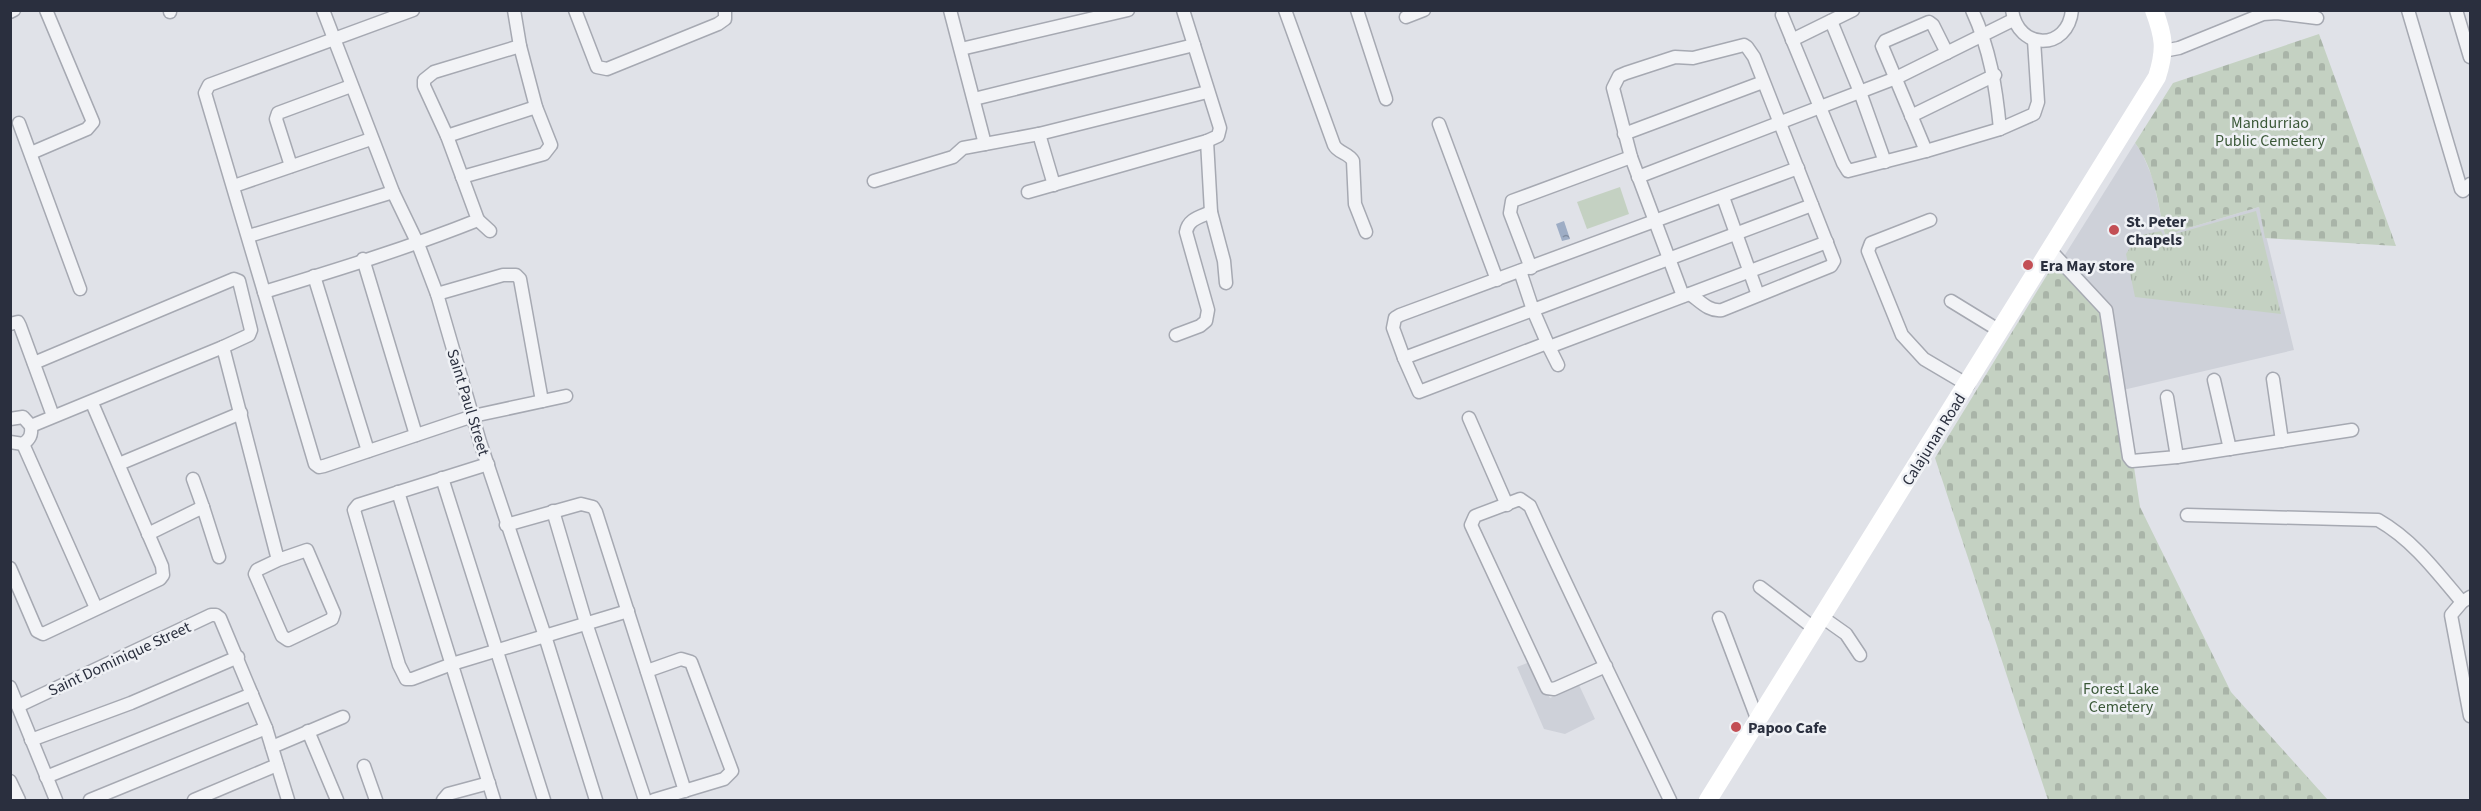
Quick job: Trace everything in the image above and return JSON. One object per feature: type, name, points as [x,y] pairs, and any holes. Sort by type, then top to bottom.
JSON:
[{"type":"main road","points":[[2154,10],[2164,38],[2163,51]]},
{"type":"main road","name":"Calajunan Road","points":[[1708,801],[2157,77],[2163,51]]},
{"type":"street","points":[[31,153],[87,129],[93,122],[46,10]]},
{"type":"street","name":"Saint Paul Street","points":[[323,10],[371,139],[418,244],[437,294],[506,525],[545,636],[596,801]]},
{"type":"street","points":[[413,10],[385,16],[334,41],[207,88],[205,96],[249,236],[315,464],[319,467],[473,416],[566,396]]},
{"type":"street","points":[[462,177],[547,152],[551,141],[536,107],[520,46],[514,10]]},
{"type":"street","points":[[575,10],[597,68],[600,70],[718,24],[725,19],[725,10]]},
{"type":"street","points":[[950,10],[985,144]]},
{"type":"street","points":[[961,49],[1128,10]]},
{"type":"street","points":[[1028,192],[1218,136],[1220,128],[1183,10]]},
{"type":"street","points":[[1357,10],[1386,99]]},
{"type":"street","points":[[1406,17],[1424,10]]},
{"type":"street","points":[[1792,40],[1853,10]]},
{"type":"street","points":[[1972,10],[1984,35],[1995,75],[2000,129]]},
{"type":"street","points":[[1638,177],[1896,78],[1984,35],[2013,15],[2025,36],[2034,40],[2043,41],[2060,35],[2071,21],[2072,10]]},
{"type":"street","points":[[2408,10],[2433,99],[2463,191],[2470,184]]},
{"type":"street","points":[[2456,10],[2470,57]]},
{"type":"street","points":[[1287,11],[1334,145],[1353,161],[1355,204],[1366,232]]},
{"type":"street","points":[[2163,51],[2179,48],[2263,14],[2277,13],[2316,18]]},
{"type":"street","points":[[1782,15],[1845,169],[1854,170],[2000,129],[2026,118],[2037,110],[2034,40]]},
{"type":"street","points":[[1831,21],[1885,162]]},
{"type":"street","points":[[1926,151],[1882,46],[1885,41],[1929,21],[1933,24],[1947,53]]},
{"type":"street","points":[[974,99],[1194,45]]},
{"type":"street","points":[[1744,45],[1751,51],[1763,82],[1834,261],[1831,266],[1716,311],[1687,295],[1669,260],[1631,157],[1613,88],[1618,76],[1626,73],[1675,57],[1693,58],[1744,45]]},
{"type":"street","points":[[490,231],[478,220],[447,136],[424,86],[426,77],[434,72],[520,46]]},
{"type":"street","points":[[1911,116],[1995,75]]},
{"type":"street","points":[[1624,134],[1763,82]]},
{"type":"street","points":[[291,166],[276,119],[278,113],[351,86]]},
{"type":"street","points":[[874,181],[953,157],[963,148],[1038,134],[1207,92]]},
{"type":"street","points":[[447,136],[536,107]]},
{"type":"street","points":[[19,123],[80,289]]},
{"type":"street","points":[[1439,124],[1497,280]]},
{"type":"street","points":[[1038,134],[1054,185]]},
{"type":"street","points":[[234,186],[371,139]]},
{"type":"street","points":[[1207,141],[1211,212],[1224,261],[1226,283]]},
{"type":"street","points":[[1558,365],[1533,310],[1510,213],[1512,201],[1631,157]]},
{"type":"street","points":[[1798,168],[1395,318],[1393,328],[1404,358],[1419,392],[1827,242]]},
{"type":"street","points":[[249,236],[393,192]]},
{"type":"street","points":[[1723,196],[1758,295]]},
{"type":"street","points":[[1404,358],[1812,205]]},
{"type":"street","points":[[1176,335],[1200,326],[1206,321],[1208,310],[1186,232],[1187,225],[1192,220],[1211,212]]},
{"type":"street","points":[[264,292],[363,259],[418,244],[478,220]]},
{"type":"street","points":[[1930,220],[1871,243],[1868,251],[1902,335],[1924,358],[1968,385]]},
{"type":"street","points":[[2050,250],[2106,310],[2130,460],[2135,462],[2177,458],[2352,430]]},
{"type":"street","points":[[363,259],[416,435]]},
{"type":"street","points":[[437,294],[503,275],[516,275],[520,279],[542,401]]},
{"type":"street","points":[[314,276],[368,451]]},
{"type":"street","points":[[34,363],[236,279],[241,283],[251,330],[249,335],[92,403],[53,416],[32,426],[28,440],[17,443],[96,608]]},
{"type":"street","points":[[1951,301],[2000,331]]},
{"type":"street","points":[[10,324],[15,322],[19,324],[53,416]]},
{"type":"street","points":[[222,347],[241,412],[278,560]]},
{"type":"street","points":[[2273,379],[2282,441]]},
{"type":"street","points":[[2214,380],[2230,449]]},
{"type":"street","points":[[2167,398],[2177,458]]},
{"type":"street","points":[[10,568],[39,633],[46,633],[160,579],[163,575],[162,566],[92,403]]},
{"type":"street","points":[[118,464],[241,412]]},
{"type":"street","points":[[11,417],[23,417],[32,426]]},
{"type":"street","points":[[1468,418],[1507,505]]},
{"type":"street","points":[[488,464],[358,505],[354,510],[404,677],[408,680],[452,664],[628,610]]},
{"type":"street","points":[[442,478],[544,801]]},
{"type":"street","points":[[193,480],[219,557]]},
{"type":"street","points":[[398,492],[494,801]]},
{"type":"street","points":[[1606,666],[1554,689],[1547,688],[1471,525],[1475,516],[1520,499],[1530,506],[1606,666],[1670,801]]},
{"type":"street","points":[[506,525],[581,504],[593,507],[685,791]]},
{"type":"street","points":[[148,534],[203,507]]},
{"type":"street","points":[[553,511],[586,623],[645,801]]},
{"type":"street","points":[[2187,515],[2378,520],[2396,530],[2466,600],[2451,615],[2467,685],[2470,716]]},
{"type":"street","points":[[307,550],[334,613],[332,620],[288,640],[282,636],[255,574],[256,570],[278,560],[307,550]]},
{"type":"street","points":[[1760,587],[1819,623],[1846,634],[1860,655]]},
{"type":"street","name":"Saint Dominique Street","points":[[16,712],[211,615],[220,618],[238,657]]},
{"type":"street","points":[[1719,618],[1758,721]]},
{"type":"street","points":[[31,740],[131,703],[238,657],[266,728],[288,801]]},
{"type":"street","points":[[647,671],[681,659],[691,662],[732,771],[728,777],[654,801]]},
{"type":"street","points":[[10,687],[16,712],[31,740],[56,801]]},
{"type":"street","points":[[46,777],[252,694]]},
{"type":"street","points":[[272,747],[343,717]]},
{"type":"street","points":[[90,801],[266,728]]},
{"type":"street","points":[[308,731],[337,801]]},
{"type":"street","points":[[195,801],[277,765]]},
{"type":"street","points":[[364,766],[376,801]]},
{"type":"street","points":[[10,781],[19,801]]},
{"type":"street","points":[[443,801],[448,794],[489,783]]},
{"type":"shaded area","points":[[2135,143],[2153,179],[2165,235],[2259,207],[2294,350],[2123,390],[2063,258]]},
{"type":"shaded area","points":[[1532,661],[1550,698],[1579,685],[1595,719],[1565,734],[1544,729],[1517,667]]},
{"type":"green space","name":"Mandurriao Public Cemetery","points":[[2319,34],[2396,246],[2265,238],[2259,207],[2165,235],[2151,176],[2142,153],[2135,143],[2173,83]]},
{"type":"green space","points":[[1620,187],[1629,214],[1587,229],[1577,202]]},
{"type":"green space","points":[[2256,211],[2281,314],[2135,297],[2126,254],[2137,236],[2161,231],[2164,237]]},
{"type":"green space","name":"Forest Lake Cemetery","points":[[2055,262],[2103,314],[2128,467],[2134,467],[2140,507],[2231,692],[2328,800],[2048,800],[1935,458]]},
{"type":"water","points":[[1564,221],[1570,239],[1562,241],[1556,224]]},
{"type":"place","name":"St. Peter Chapels","points":[[2114,230]]},
{"type":"place","name":"Era May store","points":[[2028,265]]},
{"type":"place","name":"Papoo Cafe","points":[[1736,727]]}]
